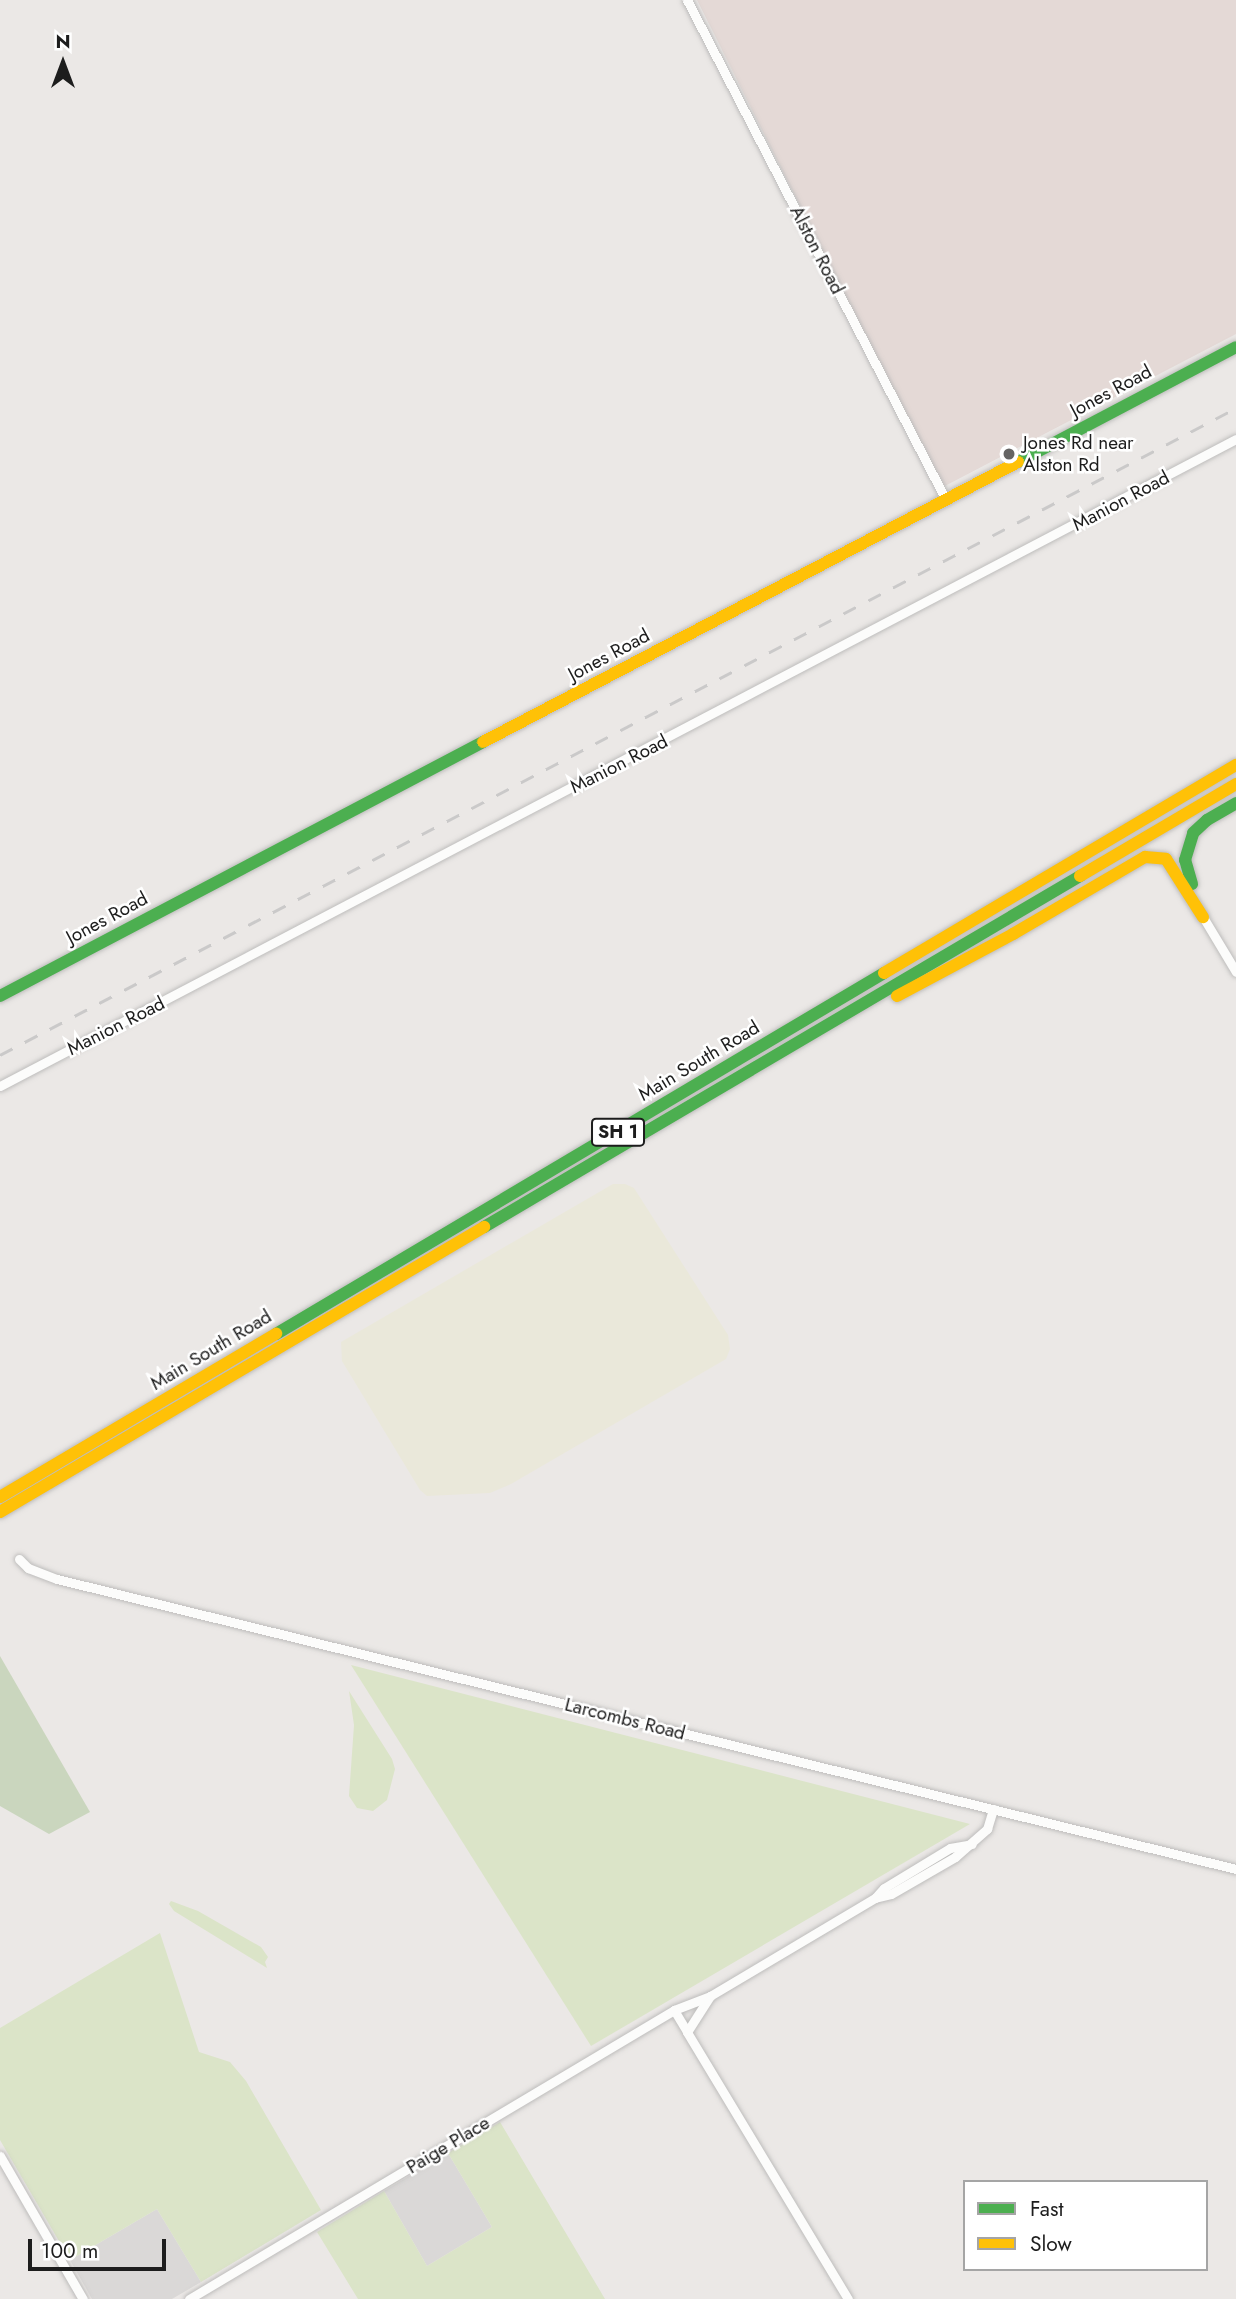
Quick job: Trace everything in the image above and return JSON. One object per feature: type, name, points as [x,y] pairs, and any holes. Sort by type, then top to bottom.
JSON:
[{"type":"main road","name":"Jones Road","points":[[0,996],[1236,347]]},
{"type":"main road","name":"Main South Road","points":[[0,1497],[1236,765]]},
{"type":"main road","name":"Main South Road","points":[[0,1512],[1236,784]]},
{"type":"main road","points":[[1203,917],[1186,868],[1188,843],[1199,826],[1236,803]]},
{"type":"main road","points":[[800,1042],[894,998],[1013,934],[1145,857],[1159,856],[1166,859],[1203,917]]},
{"type":"street","name":"Alston Road","points":[[687,0],[946,500]]},
{"type":"street","name":"Manion Road","points":[[0,1086],[1236,439]]},
{"type":"street","points":[[1203,917],[1236,972]]},
{"type":"street","name":"Larcombs Road","points":[[19,1559],[27,1568],[57,1578],[1236,1869]]},
{"type":"street","name":"Paige Place","points":[[189,2299],[674,2010],[710,1996],[875,1898],[884,1888],[950,1848],[972,1844],[987,1829],[993,1809]]},
{"type":"street","name":"Paige Place","points":[[687,2032],[710,1996]]},
{"type":"street","points":[[674,2010],[848,2299]]},
{"type":"street","points":[[0,2156],[83,2299]]},
{"type":"shaded area","points":[[697,0],[1236,0],[1236,334],[941,488]]},
{"type":"shaded area","points":[[613,1184],[625,1184],[634,1188],[728,1335],[730,1349],[726,1359],[511,1484],[490,1493],[427,1496],[420,1490],[342,1361],[341,1342]]},
{"type":"shaded area","points":[[448,2153],[492,2227],[427,2266],[384,2191]]},
{"type":"shaded area","points":[[157,2209],[201,2282],[172,2299],[92,2299],[70,2260]]},
{"type":"green space","points":[[0,1656],[90,1812],[49,1834],[0,1806]]},
{"type":"green space","points":[[351,1665],[970,1824],[591,2046]]},
{"type":"green space","points":[[349,1691],[392,1759],[395,1769],[387,1800],[373,1811],[357,1808],[349,1796],[354,1725]]},
{"type":"green space","points":[[171,1901],[198,1911],[261,1947],[268,1957],[265,1962],[267,1968],[174,1911],[169,1904]]},
{"type":"green space","points":[[160,1933],[199,2052],[230,2062],[246,2081],[321,2210],[201,2282],[157,2209],[70,2260],[0,2140],[0,2028]]},
{"type":"green space","points":[[500,2122],[605,2299],[358,2299],[317,2232],[384,2191],[427,2266],[492,2227],[448,2153]]},
{"type":"railway","points":[[0,1055],[1236,408]]},
{"type":"traffic: fast","points":[[1018,462],[1236,347]]},
{"type":"traffic: fast","points":[[0,996],[483,742]]},
{"type":"traffic: fast","points":[[1192,884],[1185,860],[1193,833],[1207,820],[1236,803]]},
{"type":"traffic: fast","points":[[484,1227],[1080,876]]},
{"type":"traffic: fast","points":[[276,1334],[884,973]]},
{"type":"traffic: slow","points":[[483,742],[1018,462]]},
{"type":"traffic: slow","points":[[884,973],[1236,765]]},
{"type":"traffic: slow","points":[[1080,876],[1236,784]]},
{"type":"traffic: slow","points":[[897,996],[1013,934],[1145,857],[1166,859],[1203,917]]},
{"type":"traffic: slow","points":[[0,1512],[484,1227]]},
{"type":"traffic: slow","points":[[0,1497],[276,1334]]},
{"type":"place","name":"Jones Rd near Alston Rd","points":[[1009,454]]}]
